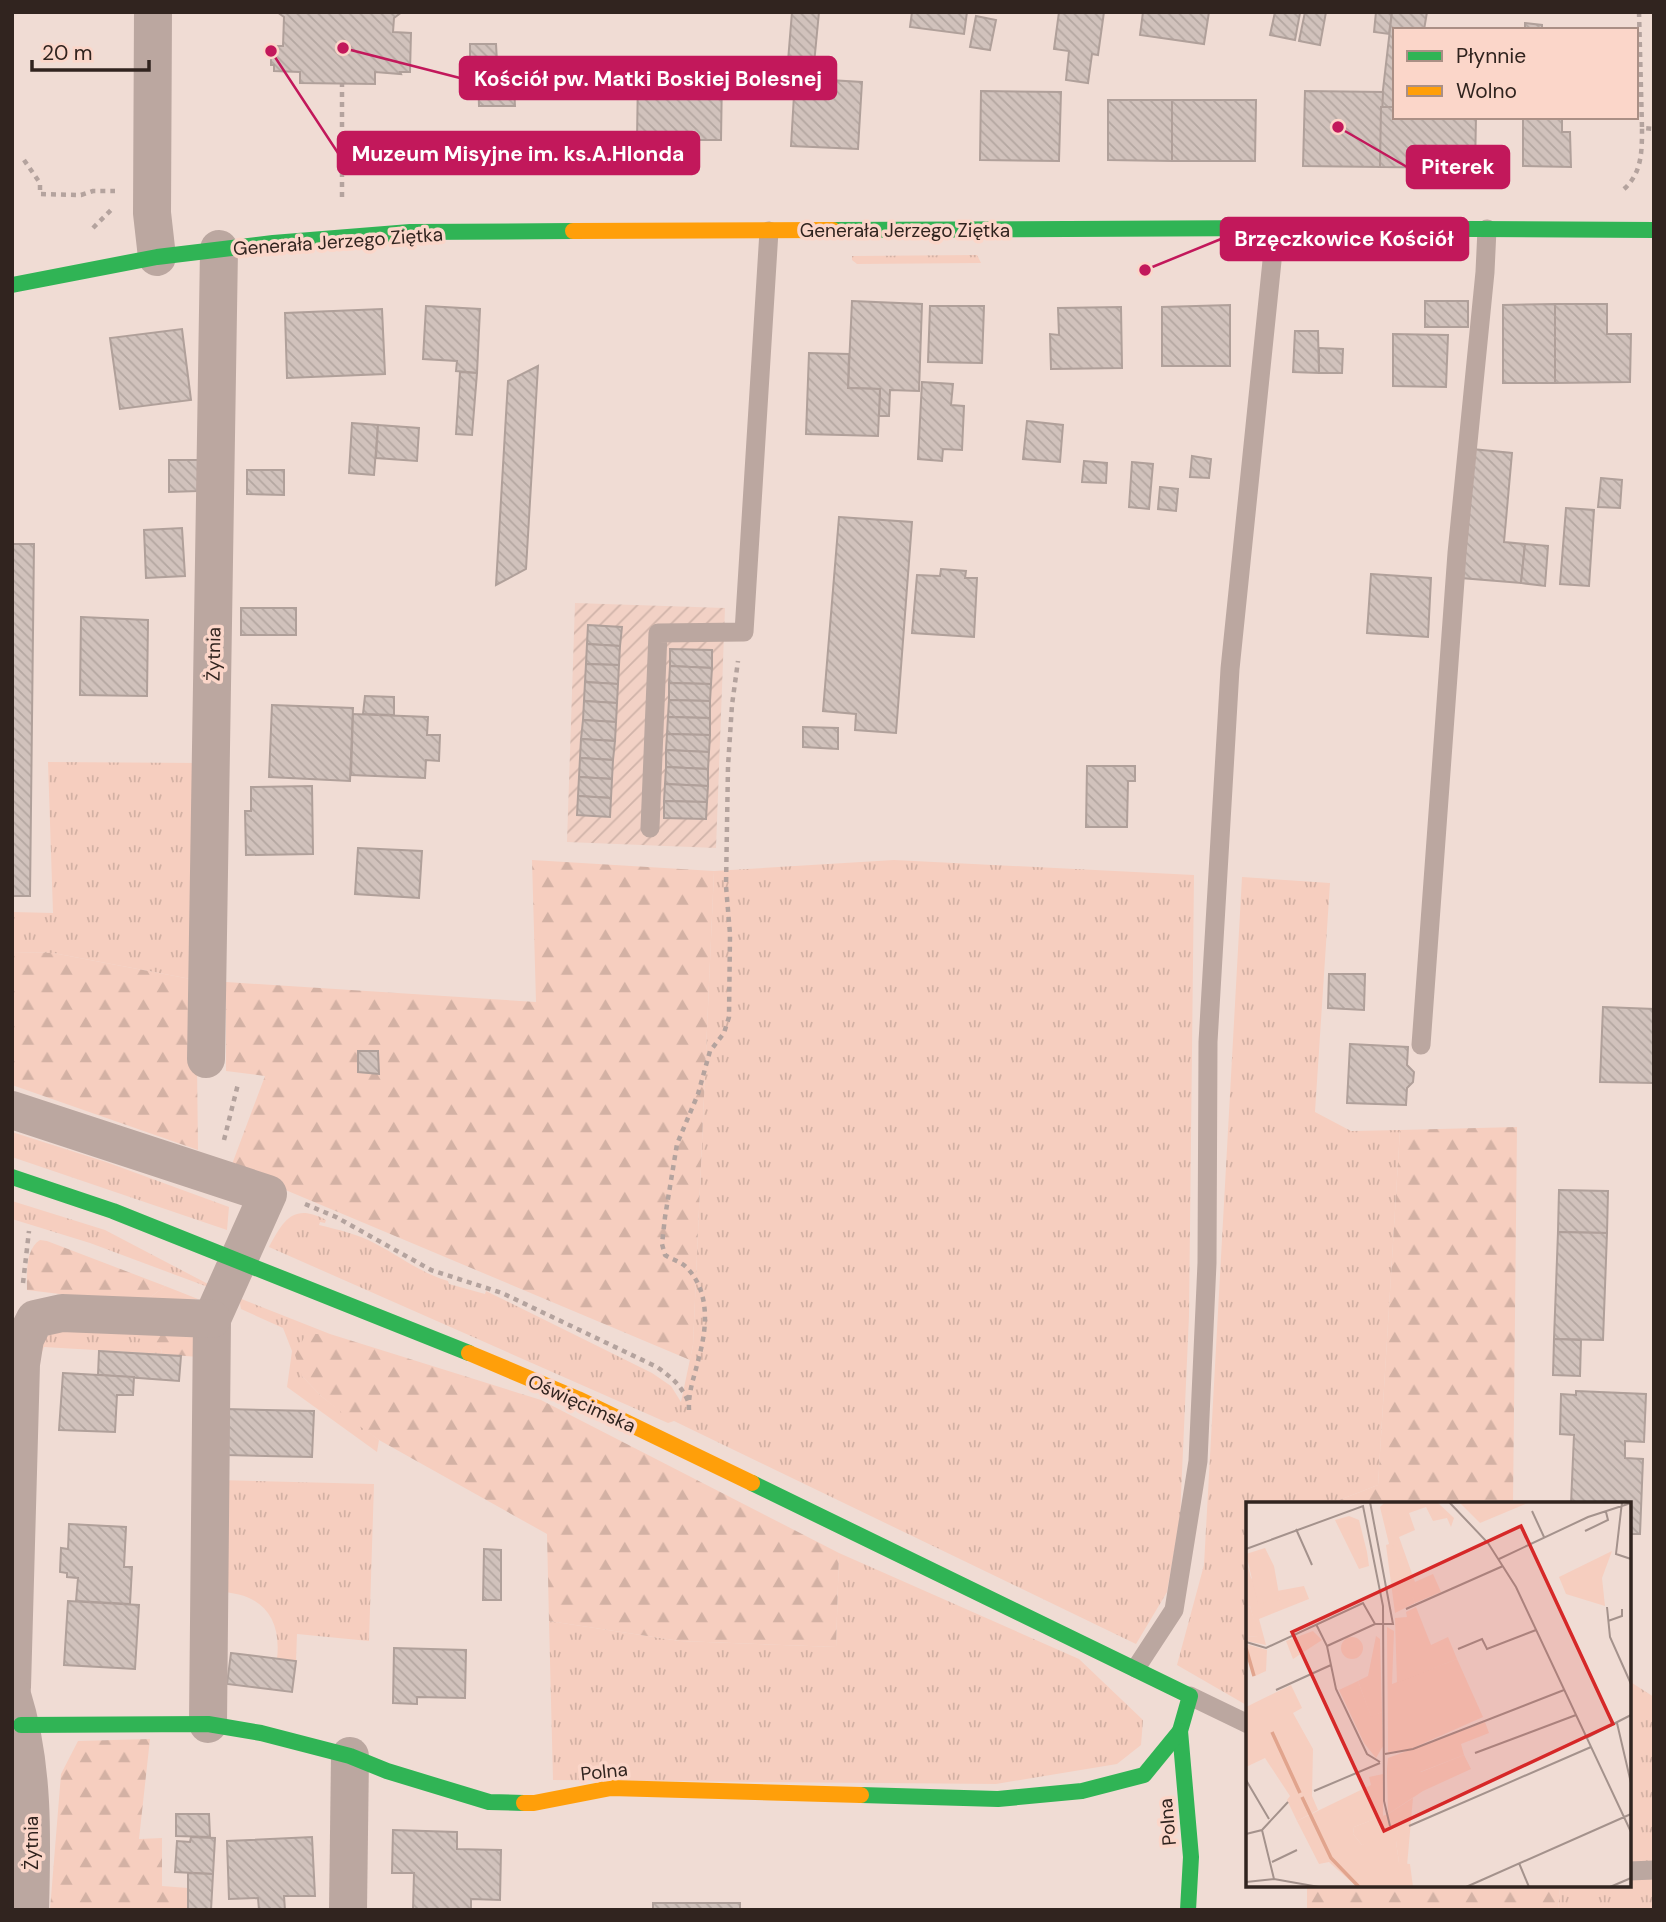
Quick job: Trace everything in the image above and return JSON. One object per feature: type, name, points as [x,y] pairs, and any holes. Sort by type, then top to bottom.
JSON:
[{"type":"street","points":[[153,12],[152,213],[157,257]]},
{"type":"street","name":"Generała Jerzego Ziętka","points":[[12,285],[157,257],[410,232],[1273,228],[1654,230]]},
{"type":"street","name":"Żytnia","points":[[206,1059],[219,249]]},
{"type":"street","points":[[12,1110],[268,1194],[212,1319],[208,1724]]},
{"type":"street","name":"Oświęcimska","points":[[12,1177],[113,1211],[552,1388],[1190,1696]]},
{"type":"street","points":[[12,1687],[21,1364],[25,1339],[36,1319],[62,1313],[212,1319]]},
{"type":"street","name":"Polna","points":[[1188,1910],[1191,1857],[1180,1731],[1190,1696]]},
{"type":"street","name":"Żytnia","points":[[17,1710],[32,1826],[30,1910]]},
{"type":"street","name":"Polna","points":[[17,1710],[208,1724],[261,1733],[350,1756],[387,1771],[489,1802],[534,1803],[611,1788],[998,1799],[1082,1791],[1144,1775],[1180,1731]]},
{"type":"street","points":[[348,1910],[350,1756]]},
{"type":"lane","points":[[1136,1668],[1174,1610],[1198,1461],[1207,1263],[1208,1042],[1230,669],[1272,261],[1273,228]]},
{"type":"lane","points":[[1421,1045],[1457,554],[1487,229]]},
{"type":"lane","points":[[650,828],[658,633],[744,632],[769,231]]},
{"type":"lane","points":[[1190,1696],[1246,1723]]},
{"type":"lane","points":[[1631,1871],[1654,1870]]},
{"type":"path","points":[[1621,192],[1632,181],[1642,151],[1639,12]]},
{"type":"path","points":[[342,84],[342,202]]},
{"type":"path","points":[[1642,128],[1654,129]]},
{"type":"path","points":[[24,160],[40,183],[40,194],[81,195],[93,191],[119,191]]},
{"type":"path","points":[[91,230],[107,217],[119,191],[120,182]]},
{"type":"path","points":[[673,1445],[687,1419],[688,1402],[705,1324],[705,1305],[700,1288],[689,1270],[665,1255],[662,1244],[677,1144],[698,1094],[710,1051],[724,1033],[729,1017],[730,934],[726,886],[728,766],[735,675]]},
{"type":"path","points":[[215,1175],[239,1081]]},
{"type":"path","points":[[268,1194],[296,1201],[336,1217],[418,1264],[502,1293],[657,1367],[684,1391],[688,1402]]},
{"type":"path","points":[[24,1261],[29,1231]]},
{"type":"shaded area","points":[[575,603],[725,608],[716,848],[567,842]]},
{"type":"green space","points":[[977,255],[981,263],[857,264],[852,260],[852,256]]},
{"type":"green space","points":[[48,762],[202,763],[196,980],[53,953],[12,952],[12,912],[53,913]]},
{"type":"green space","points":[[532,860],[714,871],[693,1345],[690,1360],[231,1167],[265,1076],[226,1071],[226,982],[536,1002]]},
{"type":"green space","points":[[894,860],[1194,875],[1189,1316],[1180,1517],[1167,1592],[1136,1644],[674,1421],[668,1423],[269,1247],[291,1217],[306,1213],[315,1215],[326,1220],[319,1225],[369,1241],[448,1281],[449,1284],[485,1294],[486,1291],[652,1373],[671,1386],[681,1402],[693,1345],[714,871]]},
{"type":"green space","points":[[1242,877],[1330,883],[1315,1112],[1351,1131],[1400,1130],[1378,1485],[1334,1502],[1246,1502],[1246,1705],[1177,1665],[1204,1565]]},
{"type":"green space","points":[[12,952],[53,953],[196,980],[198,1150],[12,1085]]},
{"type":"green space","points":[[1517,1127],[1513,1502],[1334,1502],[1378,1485],[1400,1130]]},
{"type":"green space","points":[[12,1132],[106,1162],[229,1207],[227,1230],[12,1157]]},
{"type":"green space","points":[[12,1201],[105,1230],[208,1284],[208,1287],[90,1243],[12,1219]]},
{"type":"green space","points":[[40,1240],[165,1286],[152,1296],[134,1303],[27,1290],[29,1256]]},
{"type":"green space","points":[[165,1286],[198,1299],[134,1303],[152,1296]]},
{"type":"green space","points":[[239,1298],[330,1334],[306,1334],[302,1376],[321,1396],[379,1440],[377,1452],[287,1387],[292,1351],[283,1328],[241,1309]]},
{"type":"green space","points":[[121,1327],[156,1345],[162,1354],[44,1347],[41,1354],[39,1344],[53,1331]]},
{"type":"green space","points":[[125,1333],[191,1335],[197,1343],[198,1357],[162,1354],[161,1349],[153,1343]]},
{"type":"green space","points":[[306,1334],[330,1334],[541,1400],[839,1553],[836,1647],[680,1641],[549,1621],[547,1534],[379,1440],[321,1396],[302,1376],[295,1355]]},
{"type":"green space","points":[[219,1480],[374,1484],[369,1641],[297,1634],[296,1661],[277,1659],[276,1630],[265,1609],[245,1596],[217,1592]]},
{"type":"green space","points":[[839,1553],[1079,1659],[1143,1720],[1141,1745],[1117,1764],[996,1784],[553,1780],[549,1621],[680,1641],[836,1647]]},
{"type":"green space","points":[[1631,1682],[1654,1697],[1654,1910],[1558,1910],[1560,1887],[1631,1887]]},
{"type":"green space","points":[[150,1739],[139,1839],[162,1838],[162,1886],[188,1888],[188,1910],[50,1910],[61,1774],[78,1741]]},
{"type":"green space","points":[[1307,1887],[1560,1887],[1558,1910],[1307,1910]]},
{"type":"building","points":[[277,12],[402,12],[394,18],[393,32],[411,33],[410,72],[375,72],[375,84],[300,83],[300,72],[274,71],[274,65],[271,65],[271,51],[274,51],[275,46],[283,46],[284,17]]},
{"type":"building","points":[[792,12],[819,12],[814,64],[788,61]]},
{"type":"building","points":[[912,12],[967,12],[964,34],[910,27]]},
{"type":"building","points":[[1059,12],[1104,12],[1098,55],[1092,54],[1088,83],[1066,80],[1069,51],[1054,49]]},
{"type":"building","points":[[1143,12],[1209,12],[1204,44],[1140,35]]},
{"type":"building","points":[[1275,12],[1300,13],[1295,40],[1270,35]]},
{"type":"building","points":[[1305,12],[1326,12],[1320,45],[1299,41]]},
{"type":"building","points":[[1376,12],[1392,12],[1389,34],[1374,32]]},
{"type":"building","points":[[1392,12],[1427,12],[1424,28],[1393,28],[1393,107],[1381,107]]},
{"type":"building","points":[[976,16],[996,20],[990,50],[970,47]]},
{"type":"building","points":[[1525,23],[1542,25],[1542,28],[1525,28]]},
{"type":"building","points":[[470,44],[496,44],[497,62],[506,62],[506,86],[514,86],[515,106],[479,106],[478,71],[470,71]]},
{"type":"building","points":[[638,75],[722,76],[721,140],[637,140]]},
{"type":"building","points":[[795,78],[862,82],[858,149],[791,146]]},
{"type":"building","points":[[981,91],[1061,92],[1059,161],[980,160]]},
{"type":"building","points":[[1305,91],[1383,92],[1380,167],[1303,166]]},
{"type":"building","points":[[1108,100],[1172,100],[1172,161],[1108,160]]},
{"type":"building","points":[[1172,100],[1256,100],[1255,161],[1172,161]]},
{"type":"building","points":[[1381,107],[1393,107],[1393,119],[1476,119],[1475,168],[1380,167]]},
{"type":"building","points":[[1523,119],[1562,119],[1562,132],[1570,132],[1571,167],[1523,166]]},
{"type":"building","points":[[852,301],[922,304],[919,391],[890,390],[889,416],[879,416],[880,389],[848,388]]},
{"type":"building","points":[[1425,301],[1468,301],[1468,327],[1425,327]]},
{"type":"building","points":[[1555,304],[1555,383],[1503,383],[1503,305]]},
{"type":"building","points":[[1555,304],[1607,304],[1607,334],[1631,334],[1630,382],[1555,383]]},
{"type":"building","points":[[1230,305],[1230,366],[1162,366],[1162,307]]},
{"type":"building","points":[[426,306],[480,309],[477,373],[456,371],[457,361],[423,359]]},
{"type":"building","points":[[930,306],[984,306],[982,363],[928,362]]},
{"type":"building","points":[[1121,307],[1122,368],[1051,369],[1050,334],[1059,335],[1058,308]]},
{"type":"building","points":[[382,309],[385,374],[287,378],[285,313]]},
{"type":"building","points":[[182,329],[191,400],[120,409],[110,338]]},
{"type":"building","points":[[1295,331],[1318,331],[1319,373],[1293,372]]},
{"type":"building","points":[[1393,334],[1448,335],[1446,387],[1393,386]]},
{"type":"building","points":[[1319,348],[1343,349],[1342,373],[1319,373]]},
{"type":"building","points":[[809,353],[849,354],[848,388],[880,389],[878,436],[806,434]]},
{"type":"building","points":[[538,366],[526,569],[496,585],[508,381]]},
{"type":"building","points":[[460,372],[477,373],[472,435],[456,434]]},
{"type":"building","points":[[922,382],[953,384],[951,405],[964,406],[962,450],[943,449],[942,461],[918,459]]},
{"type":"building","points":[[1027,421],[1063,425],[1060,462],[1023,459]]},
{"type":"building","points":[[352,423],[378,425],[374,475],[349,473]]},
{"type":"building","points":[[378,425],[419,428],[417,461],[376,458]]},
{"type":"building","points":[[1472,449],[1512,453],[1504,542],[1525,544],[1521,583],[1461,578]]},
{"type":"building","points":[[1192,456],[1211,459],[1209,478],[1190,477]]},
{"type":"building","points":[[169,460],[198,460],[198,491],[169,492]]},
{"type":"building","points":[[1084,461],[1107,463],[1106,483],[1082,482]]},
{"type":"building","points":[[1132,462],[1153,464],[1149,509],[1129,507]]},
{"type":"building","points":[[247,470],[284,470],[284,495],[247,494]]},
{"type":"building","points":[[1601,478],[1622,480],[1620,508],[1598,507]]},
{"type":"building","points":[[1160,487],[1178,489],[1176,511],[1158,509]]},
{"type":"building","points":[[1566,508],[1594,510],[1589,586],[1560,584]]},
{"type":"building","points":[[839,517],[912,522],[896,733],[855,730],[856,714],[823,711]]},
{"type":"building","points":[[182,528],[185,576],[146,578],[144,530]]},
{"type":"building","points":[[12,544],[34,544],[30,896],[12,896]]},
{"type":"building","points":[[1525,544],[1548,546],[1545,586],[1521,583]]},
{"type":"building","points":[[941,569],[966,571],[965,578],[977,578],[974,637],[912,633],[917,575],[940,576]]},
{"type":"building","points":[[1371,574],[1431,578],[1428,637],[1367,633]]},
{"type":"building","points":[[241,608],[296,608],[296,635],[241,635]]},
{"type":"building","points":[[81,617],[148,620],[147,696],[80,695]]},
{"type":"building","points":[[588,625],[622,627],[620,646],[587,644]]},
{"type":"building","points":[[587,644],[620,646],[619,665],[586,664]]},
{"type":"building","points":[[670,649],[712,650],[712,668],[670,666]]},
{"type":"building","points":[[586,664],[619,665],[618,684],[585,682]]},
{"type":"building","points":[[670,666],[712,668],[711,684],[669,683]]},
{"type":"building","points":[[585,682],[618,684],[617,703],[584,701]]},
{"type":"building","points":[[669,683],[711,684],[710,701],[669,700]]},
{"type":"building","points":[[365,696],[394,697],[394,715],[363,714]]},
{"type":"building","points":[[669,700],[710,701],[710,718],[668,717]]},
{"type":"building","points":[[584,701],[617,703],[616,722],[583,720]]},
{"type":"building","points":[[272,705],[353,708],[350,781],[269,777]]},
{"type":"building","points":[[353,714],[428,717],[427,735],[440,735],[439,761],[426,760],[425,778],[351,775]]},
{"type":"building","points":[[668,717],[710,718],[710,735],[667,734]]},
{"type":"building","points":[[583,720],[616,722],[615,741],[581,739]]},
{"type":"building","points":[[803,727],[838,728],[838,749],[803,747]]},
{"type":"building","points":[[667,734],[710,735],[709,752],[666,750]]},
{"type":"building","points":[[581,739],[615,741],[613,760],[580,758]]},
{"type":"building","points":[[666,750],[709,752],[708,769],[666,767]]},
{"type":"building","points":[[580,758],[613,760],[612,779],[579,777]]},
{"type":"building","points":[[1087,766],[1135,766],[1135,781],[1128,781],[1127,827],[1086,827]]},
{"type":"building","points":[[666,767],[708,769],[708,786],[665,784]]},
{"type":"building","points":[[579,777],[612,779],[611,798],[578,796]]},
{"type":"building","points":[[665,784],[708,786],[707,802],[664,801]]},
{"type":"building","points":[[312,786],[313,854],[246,855],[245,811],[251,811],[251,787]]},
{"type":"building","points":[[578,796],[611,798],[610,817],[577,815]]},
{"type":"building","points":[[664,801],[707,802],[706,819],[664,818]]},
{"type":"building","points":[[358,848],[422,851],[419,898],[355,894]]},
{"type":"building","points":[[1329,974],[1365,974],[1364,1010],[1328,1008]]},
{"type":"building","points":[[1603,1007],[1654,1009],[1654,1083],[1600,1082]]},
{"type":"building","points":[[1350,1044],[1408,1047],[1407,1065],[1414,1072],[1413,1082],[1407,1088],[1406,1105],[1347,1103]]},
{"type":"building","points":[[358,1051],[378,1051],[379,1074],[358,1072]]},
{"type":"building","points":[[1559,1190],[1608,1191],[1607,1233],[1558,1232]]},
{"type":"building","points":[[1558,1232],[1607,1233],[1603,1340],[1554,1339]]},
{"type":"building","points":[[1554,1339],[1581,1340],[1580,1376],[1553,1375]]},
{"type":"building","points":[[99,1351],[181,1356],[179,1381],[98,1375]]},
{"type":"building","points":[[63,1373],[134,1377],[133,1395],[117,1395],[115,1432],[59,1430]]},
{"type":"building","points":[[1576,1391],[1646,1394],[1644,1442],[1625,1441],[1625,1458],[1643,1459],[1640,1534],[1631,1534],[1631,1502],[1571,1502],[1574,1435],[1560,1434],[1561,1394],[1576,1395]]},
{"type":"building","points":[[225,1409],[314,1411],[312,1457],[226,1455]]},
{"type":"building","points":[[69,1524],[126,1527],[124,1567],[132,1567],[130,1604],[76,1601],[78,1578],[67,1577],[67,1573],[60,1572],[61,1548],[68,1549]]},
{"type":"building","points":[[484,1549],[501,1550],[501,1600],[483,1600]]},
{"type":"building","points":[[68,1601],[139,1605],[135,1669],[64,1665]]},
{"type":"building","points":[[394,1648],[466,1650],[465,1698],[417,1697],[417,1704],[393,1703]]},
{"type":"building","points":[[231,1653],[296,1661],[292,1692],[227,1684]]},
{"type":"building","points":[[176,1814],[209,1814],[210,1837],[176,1836]]},
{"type":"building","points":[[393,1830],[457,1832],[457,1849],[501,1850],[500,1900],[471,1899],[471,1910],[413,1910],[414,1873],[392,1873]]},
{"type":"building","points":[[191,1837],[215,1838],[213,1874],[175,1872],[177,1841],[190,1842]]},
{"type":"building","points":[[312,1837],[315,1896],[284,1896],[285,1910],[259,1910],[258,1898],[229,1899],[227,1841]]},
{"type":"building","points":[[188,1873],[213,1874],[211,1910],[188,1910]]},
{"type":"building","points":[[653,1903],[740,1903],[740,1910],[653,1910]]},
{"type":"traffic: fast","points":[[833,230],[1654,230]]},
{"type":"traffic: fast","points":[[12,285],[157,257],[273,243],[410,232],[573,231]]},
{"type":"traffic: fast","points":[[12,1177],[113,1211],[469,1353]]},
{"type":"traffic: fast","points":[[752,1483],[1190,1696],[1180,1731],[1191,1857],[1188,1910]]},
{"type":"traffic: fast","points":[[21,1725],[208,1724],[261,1733],[350,1756],[387,1771],[489,1802],[524,1803]]},
{"type":"traffic: fast","points":[[861,1795],[998,1799],[1082,1791],[1144,1775],[1180,1731]]},
{"type":"traffic: slow","points":[[573,231],[833,230]]},
{"type":"traffic: slow","points":[[469,1353],[578,1399],[752,1483]]},
{"type":"traffic: slow","points":[[524,1803],[611,1788],[861,1795]]},
{"type":"place","name":"Kościół pw. Matki Boskiej Bolesnej","points":[[343,48]]},
{"type":"place","name":"Muzeum Misyjne im. ks.A.Hlonda","points":[[271,51]]},
{"type":"place","name":"Piterek","points":[[1338,127]]},
{"type":"place","name":"Brzęczkowice Kościół","points":[[1145,270]]}]
